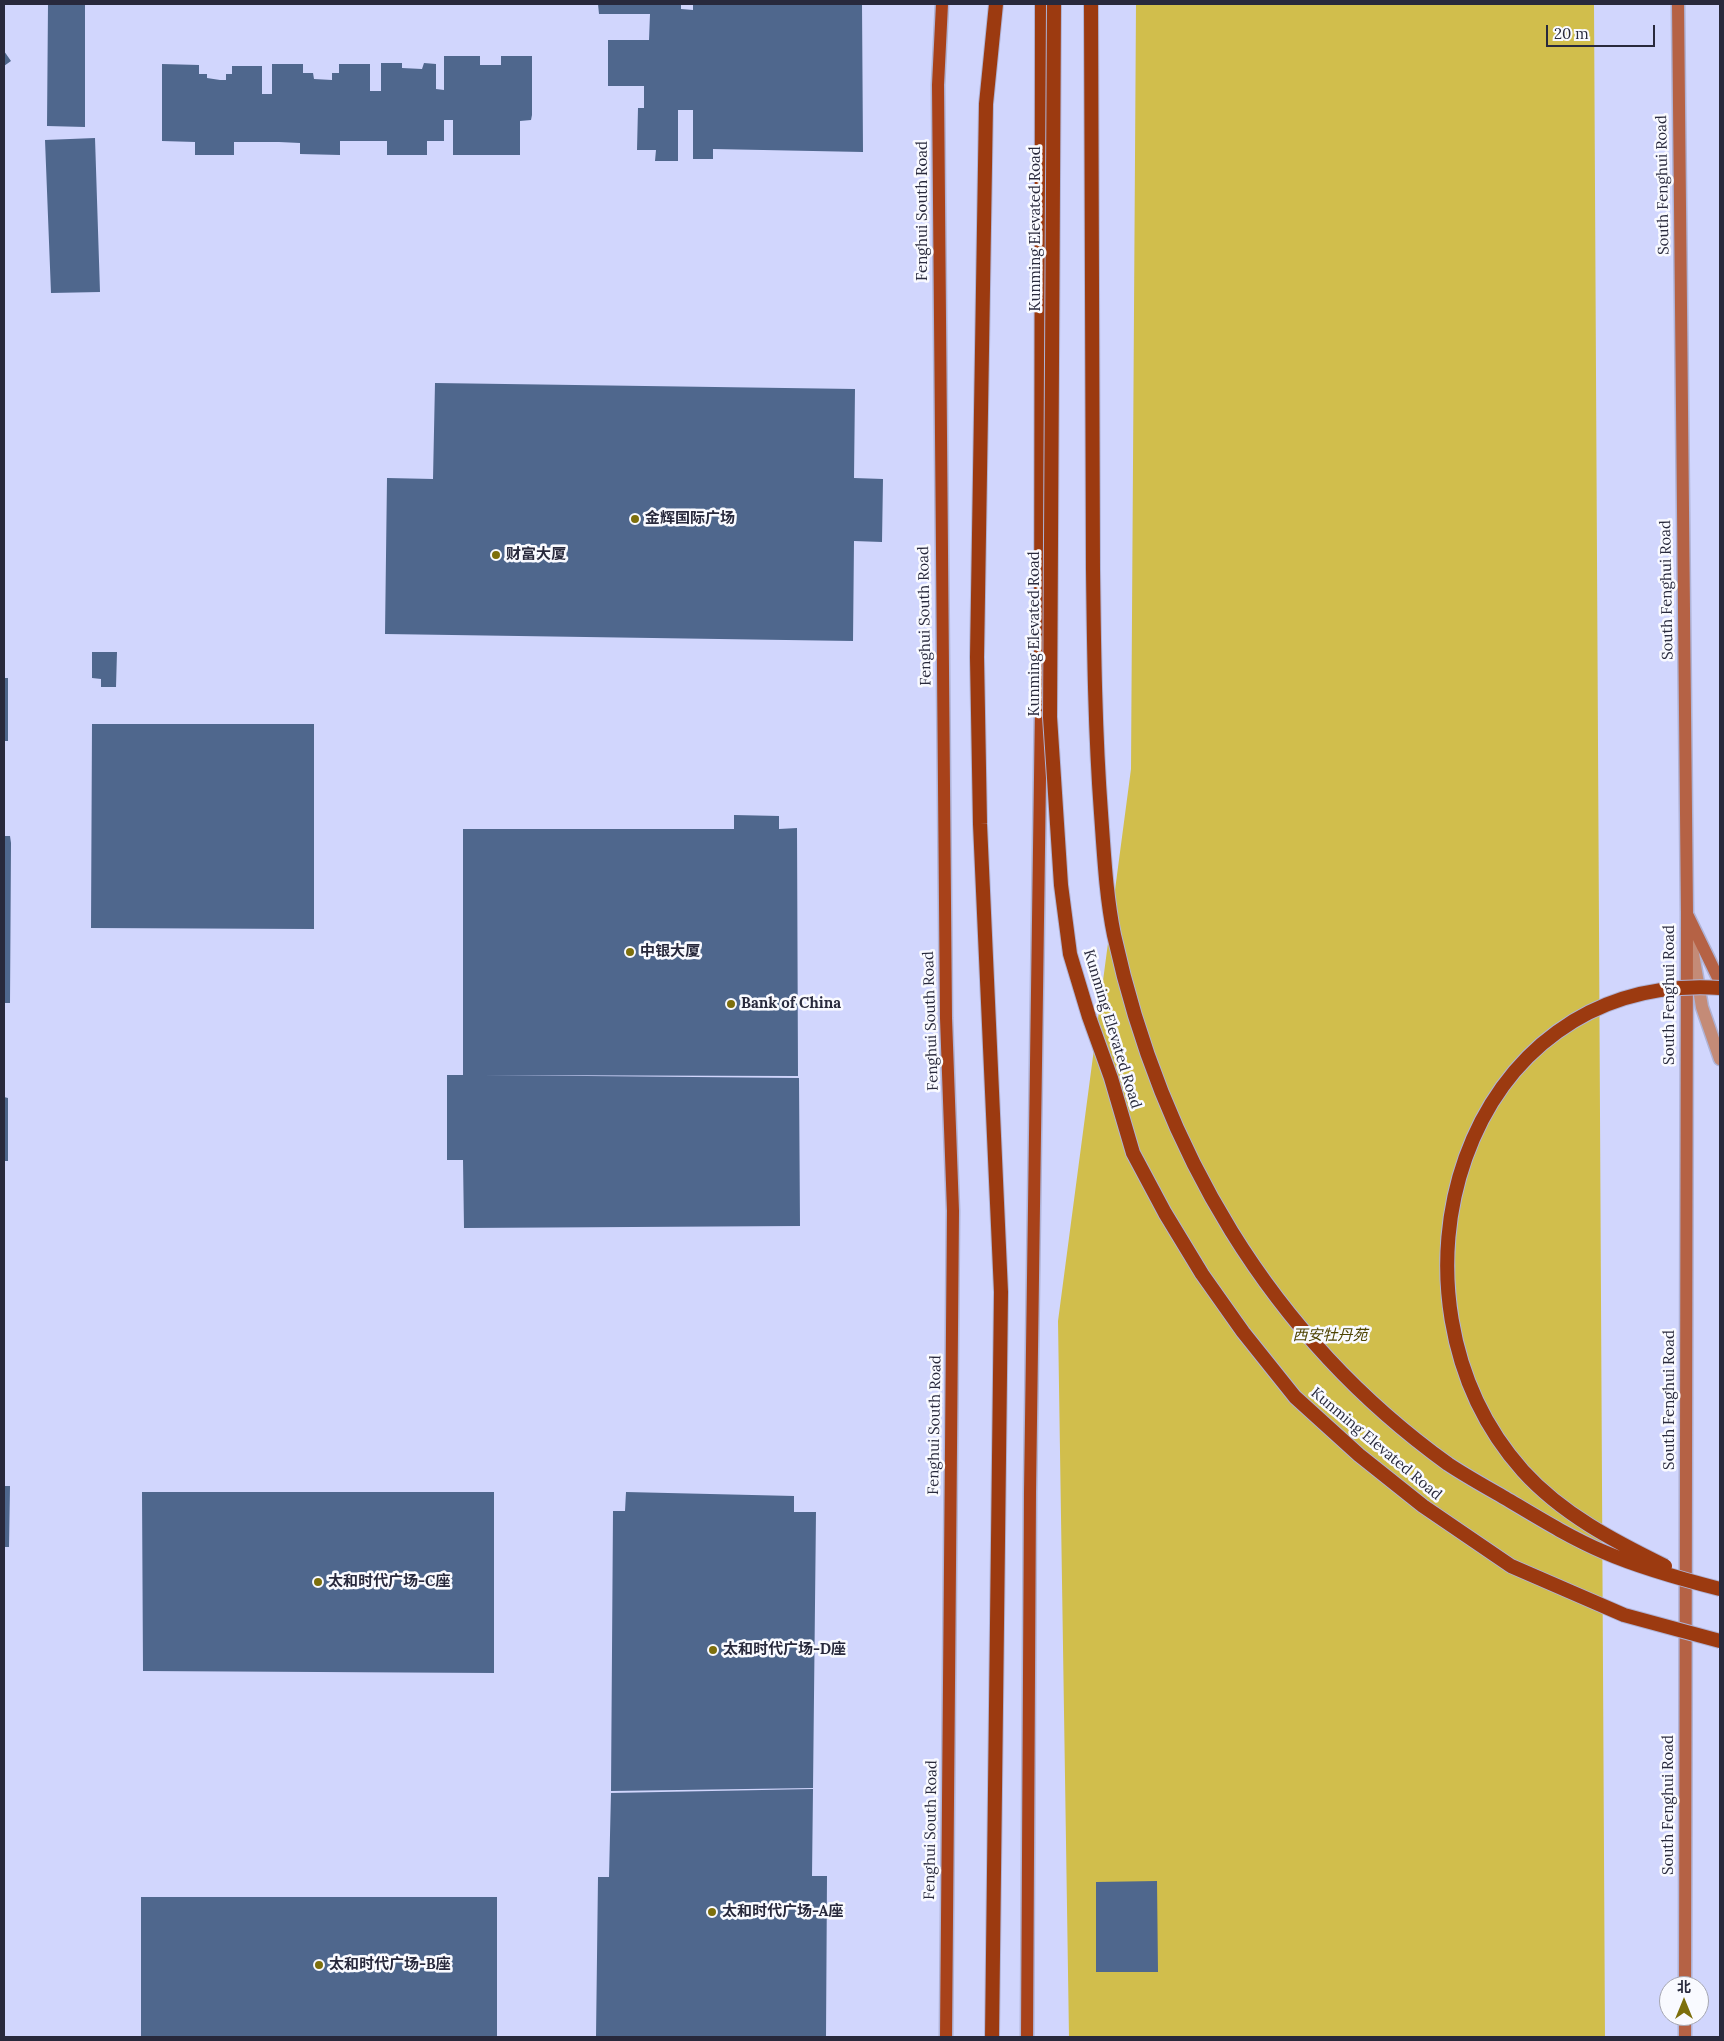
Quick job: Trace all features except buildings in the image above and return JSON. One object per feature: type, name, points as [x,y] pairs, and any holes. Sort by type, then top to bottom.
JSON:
[{"type":"highway","points":[[992,2037],[1001,1292],[980,824],[976,657],[986,104],[996,4]]},
{"type":"highway","points":[[1041,706],[1042,4]]},
{"type":"highway","name":"Kunming Elevated Road","points":[[1054,4],[1050,698],[1054,798],[1061,885],[1070,954],[1133,1153],[1165,1213],[1202,1274],[1243,1332],[1295,1398],[1359,1455],[1423,1506],[1511,1566],[1624,1615],[1720,1641]]},
{"type":"highway","name":"Kunming Elevated Road","points":[[1091,4],[1092,489],[1094,691],[1098,776],[1104,854],[1113,930],[1134,1016],[1161,1094],[1198,1176],[1279,1302],[1322,1353],[1383,1413],[1451,1466],[1552,1525],[1601,1551],[1667,1575],[1720,1588]]},
{"type":"highway","points":[[1720,988],[1671,989],[1634,995],[1597,1009],[1563,1027],[1524,1059],[1497,1092],[1478,1127],[1460,1172],[1452,1211],[1448,1255],[1450,1305],[1457,1343],[1476,1398],[1495,1433],[1523,1471],[1555,1502],[1610,1540],[1672,1569],[1720,1588]]},
{"type":"main road","name":"Fenghui South Road","points":[[942,4],[938,105],[943,782],[946,1018],[953,1211],[946,2037]]},
{"type":"main road","name":"South Fenghui Road","points":[[1678,4],[1687,914],[1686,1976]]},
{"type":"main road","points":[[1026,2037],[1030,1492],[1041,706]]},
{"type":"main road","points":[[1687,914],[1720,982]]},
{"type":"street","points":[[1687,914],[1702,1007],[1720,1060]]},
{"type":"green space","name":"西安牡丹苑","points":[[1136,4],[1594,4],[1605,2037],[1069,2037],[1058,1321],[1131,769]]},
{"type":"place","name":"金辉国际广场","points":[[635,519]]},
{"type":"place","name":"财富大厦","points":[[496,555]]},
{"type":"place","name":"中银大厦","points":[[630,952]]},
{"type":"place","name":"Bank of China","points":[[731,1004]]},
{"type":"place","name":"太和时代广场-C座","points":[[318,1582]]},
{"type":"place","name":"太和时代广场-D座","points":[[713,1650]]},
{"type":"place","name":"太和时代广场-A座","points":[[712,1912]]},
{"type":"place","name":"太和时代广场-B座","points":[[319,1965]]}]
